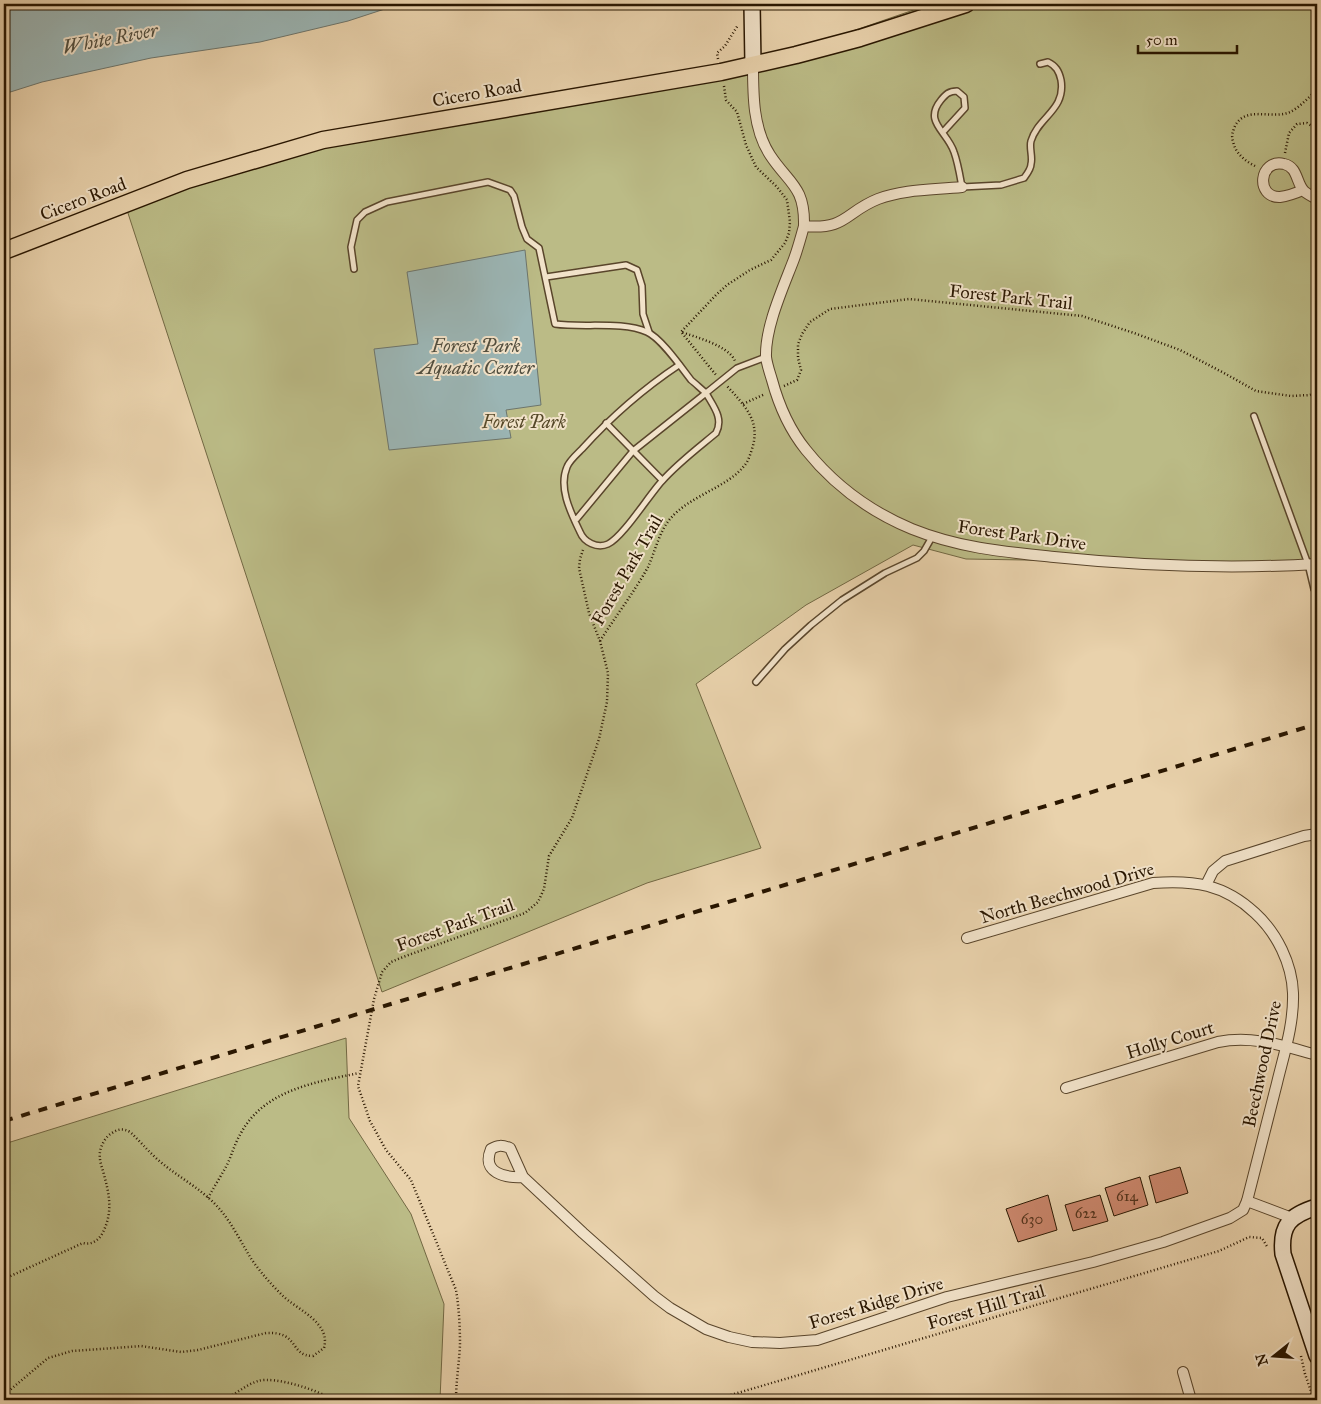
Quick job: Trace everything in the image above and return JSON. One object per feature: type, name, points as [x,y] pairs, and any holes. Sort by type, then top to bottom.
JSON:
[{"type":"main road","name":"Cicero Road","points":[[4,251],[187,180],[323,140],[721,72],[860,38],[966,4]]},
{"type":"street","points":[[748,15],[753,65]]},
{"type":"street","name":"Forest Park Drive","points":[[753,65],[753,100],[758,126],[770,155],[792,181],[800,195],[804,212],[804,226],[776,308],[766,357],[780,406],[800,442],[840,486],[879,514],[910,529],[961,546],[1120,563],[1218,567],[1312,564]]},
{"type":"street","points":[[804,226],[836,224],[866,205],[889,196],[962,187]]},
{"type":"street","points":[[1303,190],[1317,199]]},
{"type":"street","points":[[1206,884],[1213,871],[1225,861],[1317,834]]},
{"type":"street","name":"North Beechwood Drive","points":[[967,938],[1153,883],[1187,882],[1206,884]]},
{"type":"street","name":"Beechwood Drive","points":[[1206,884],[1219,889],[1250,908],[1274,935],[1290,970],[1293,992],[1286,1047],[1247,1201]]},
{"type":"street","name":"Holly Court","points":[[1066,1088],[1232,1039],[1262,1040],[1317,1055]]},
{"type":"street","name":"Forest Ridge Drive","points":[[523,1176],[583,1234],[670,1308],[706,1330],[752,1342],[780,1343],[801,1342],[828,1337],[906,1309],[947,1297],[1093,1262],[1163,1242],[1238,1214],[1243,1210],[1247,1201]]},
{"type":"street","points":[[1247,1201],[1292,1218]]},
{"type":"street","points":[[1317,1206],[1292,1218],[1284,1228],[1282,1237],[1283,1254],[1317,1356]]},
{"type":"street","points":[[1183,1372],[1191,1400]]},
{"type":"lane","points":[[943,132],[965,108],[964,97],[957,91],[946,94],[934,111],[934,120],[954,151],[962,187],[1002,185],[1024,178],[1032,164],[1030,142],[1042,122],[1054,110],[1062,88],[1061,79],[1055,65],[1048,62],[1040,64]]},
{"type":"lane","points":[[354,269],[351,247],[357,220],[365,212],[387,202],[488,182],[510,190],[514,196],[527,239],[540,248],[555,324],[632,328],[649,332]]},
{"type":"lane","points":[[546,277],[626,265],[637,270],[642,286],[643,314],[649,332],[706,393],[720,420],[716,432],[662,480],[609,544],[600,547],[587,542],[581,535],[566,500],[564,484],[567,466],[606,423],[653,382],[679,365]]},
{"type":"lane","points":[[575,521],[633,451],[737,368],[766,357]]},
{"type":"lane","points":[[1254,416],[1312,564],[1314,589],[1317,595]]},
{"type":"lane","points":[[606,423],[662,480]]},
{"type":"lane","points":[[756,682],[785,649],[811,625],[842,600],[878,578],[917,558],[924,551],[932,537]]},
{"type":"path","points":[[737,368],[733,358],[719,346],[681,332],[727,285],[770,260],[785,243],[789,233],[790,222],[787,200],[777,187],[756,167],[746,145],[737,112],[726,100],[717,53],[725,46],[748,15]]},
{"type":"path","points":[[1255,167],[1238,153],[1233,143],[1233,132],[1238,122],[1252,114],[1291,112],[1317,90]]},
{"type":"path","points":[[1285,155],[1289,133],[1298,124],[1307,123],[1317,130]]},
{"type":"path","name":"Forest Park Trail","points":[[743,404],[797,380],[800,370],[798,344],[802,334],[810,322],[830,309],[909,299],[1082,316],[1180,350],[1224,372],[1256,392],[1291,396],[1310,395],[1317,392]]},
{"type":"path","name":"Forest Park Trail","points":[[600,641],[647,568],[669,520],[683,506],[737,474],[745,465],[753,445],[754,422],[743,404],[722,379],[713,373],[681,332]]},
{"type":"path","name":"Forest Park Trail","points":[[456,1400],[460,1346],[459,1309],[456,1290],[411,1180],[386,1150],[370,1121],[358,1086],[359,1073],[374,999],[382,972],[391,962],[525,913],[538,902],[544,889],[549,856],[572,818],[604,722],[607,702],[608,673],[600,641],[589,613],[579,568],[584,550]]},
{"type":"path","points":[[208,1198],[228,1163],[241,1132],[257,1111],[281,1095],[310,1083],[359,1073]]},
{"type":"path","points":[[4,1278],[83,1242],[93,1242],[101,1236],[110,1209],[110,1197],[100,1162],[100,1152],[108,1136],[118,1130],[126,1129],[158,1160],[192,1184],[215,1204],[237,1233],[252,1260],[265,1278],[284,1297],[318,1324],[326,1338],[324,1348],[313,1356],[303,1354],[288,1337],[277,1332],[181,1352],[141,1346],[72,1351],[48,1358],[4,1395]]},
{"type":"path","name":"Forest Hill Trail","points":[[714,1400],[1219,1251],[1248,1237],[1262,1238]]},
{"type":"path","points":[[223,1400],[251,1384],[264,1380],[281,1380],[333,1400]]},
{"type":"green space","name":"Forest Park","points":[[931,4],[1317,4],[1317,565],[966,559],[913,545],[806,605],[696,684],[761,848],[647,883],[382,992],[125,204],[323,140],[754,65]]},
{"type":"green space","points":[[346,1038],[349,1118],[411,1214],[444,1304],[440,1400],[4,1400],[4,1144]]},
{"type":"water","name":"White River","points":[[28,4],[400,4],[348,21],[260,42],[151,58],[42,82],[4,94],[4,10]]},
{"type":"water","name":"Forest Park Aquatic Center","points":[[525,250],[541,405],[506,410],[511,438],[389,450],[374,349],[418,344],[407,272]]},
{"type":"building","points":[[1180,1167],[1188,1193],[1156,1203],[1149,1176]]},
{"type":"building","points":[[1140,1177],[1148,1205],[1114,1216],[1105,1188]]},
{"type":"building","points":[[1048,1195],[1057,1230],[1018,1242],[1006,1209]]},
{"type":"building","points":[[1100,1195],[1108,1221],[1073,1231],[1065,1205]]},
{"type":"railway","points":[[4,1121],[1317,724]]}]
